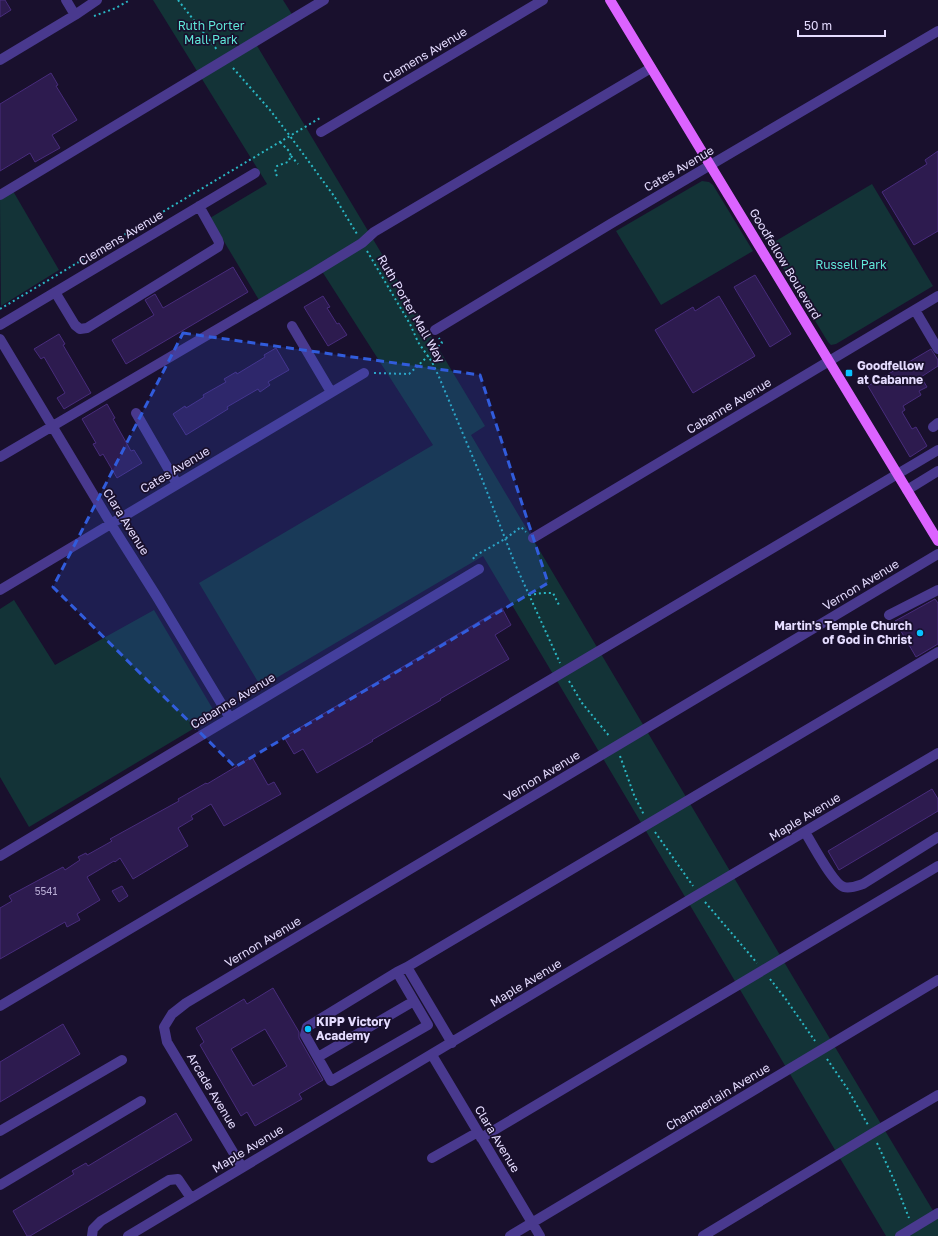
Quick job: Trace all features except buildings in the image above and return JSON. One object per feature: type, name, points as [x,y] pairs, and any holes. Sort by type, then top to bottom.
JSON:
[{"type":"main road","name":"Goodfellow Boulevard","points":[[610,0],[938,541]]},
{"type":"street","points":[[66,0],[75,15]]},
{"type":"street","points":[[0,60],[97,0]]},
{"type":"street","points":[[0,195],[324,0]]},
{"type":"street","name":"Clemens Avenue","points":[[321,132],[543,0]]},
{"type":"street","name":"Cates Avenue","points":[[435,330],[938,31]]},
{"type":"street","points":[[0,458],[362,243],[374,232],[651,68]]},
{"type":"street","name":"Clemens Avenue","points":[[0,325],[255,173]]},
{"type":"street","points":[[56,292],[75,325],[80,329],[87,328],[218,247],[218,240],[199,206]]},
{"type":"street","name":"Cabanne Avenue","points":[[533,538],[938,296]]},
{"type":"street","points":[[915,310],[938,349]]},
{"type":"street","points":[[292,326],[331,392]]},
{"type":"street","name":"Clara Avenue","points":[[0,339],[230,718]]},
{"type":"street","name":"Cates Avenue","points":[[0,590],[364,373]]},
{"type":"street","points":[[136,413],[177,484]]},
{"type":"street","points":[[0,1006],[938,450]]},
{"type":"street","points":[[907,490],[938,472]]},
{"type":"street","name":"Vernon Avenue","points":[[164,1027],[172,1014],[186,1003],[938,554]]},
{"type":"street","name":"Cabanne Avenue","points":[[0,856],[479,569]]},
{"type":"street","points":[[889,615],[938,590]]},
{"type":"street","points":[[397,972],[428,1025],[331,1081],[305,1035],[307,1027],[397,972],[938,652]]},
{"type":"street","name":"Maple Avenue","points":[[128,1236],[938,753]]},
{"type":"street","points":[[805,832],[835,880],[844,887],[852,887],[863,884],[938,837]]},
{"type":"street","points":[[432,1158],[480,1135],[938,866]]},
{"type":"street","points":[[407,967],[452,1043]]},
{"type":"street","name":"Chamberlain Avenue","points":[[510,1236],[938,980]]},
{"type":"street","points":[[318,1057],[414,1001]]},
{"type":"street","name":"Arcade Avenue","points":[[164,1027],[167,1042],[242,1167]]},
{"type":"street","name":"Clara Avenue","points":[[432,1055],[540,1236]]},
{"type":"street","points":[[0,1131],[122,1060]]},
{"type":"street","points":[[703,1236],[872,1133],[938,1095]]},
{"type":"street","points":[[0,1185],[141,1101]]},
{"type":"street","points":[[92,1236],[93,1229],[101,1221],[169,1180],[178,1179],[191,1198]]},
{"type":"street","points":[[900,1236],[938,1213]]},
{"type":"path","name":"Ruth Porter Mall Way","points":[[178,0],[203,34],[270,110],[334,196],[410,324],[418,342],[432,362],[455,413],[505,539],[562,666]]},
{"type":"path","points":[[0,309],[320,118]]},
{"type":"path","points":[[280,142],[290,151],[291,156],[298,164]]},
{"type":"path","points":[[277,176],[275,172],[277,166],[288,162],[291,156]]},
{"type":"path","points":[[364,373],[409,374],[442,343],[435,330]]},
{"type":"path","points":[[479,569],[473,557],[522,528],[533,538]]},
{"type":"path","points":[[529,595],[553,593],[560,607]]},
{"type":"path","points":[[568,678],[582,703],[613,740]]},
{"type":"highlighted area","points":[[183,333],[480,375],[548,583],[235,767],[53,587]]},
{"type":"green space","name":"Ruth Porter Mall Park","points":[[153,0],[283,0],[293,16],[253,39],[485,426],[471,435],[938,1219],[938,1236],[886,1236],[483,556],[261,687],[199,583],[433,445],[318,265],[259,300],[210,218],[267,184]]},
{"type":"green space","points":[[702,181],[709,182],[713,185],[753,251],[661,305],[616,231]]},
{"type":"green space","name":"Russell Park","points":[[872,184],[933,286],[836,344],[831,345],[769,245]]},
{"type":"green space","points":[[13,191],[59,270],[1,306],[0,199]]},
{"type":"green space","points":[[14,600],[55,665],[154,610],[214,711],[213,715],[208,720],[29,827],[0,777],[0,609]]},
{"type":"place","name":"Goodfellow at Cabanne","points":[[849,373]]},
{"type":"place","name":"Martin's Temple Church of God in Christ","points":[[920,633]]},
{"type":"place","name":"KIPP Victory Academy","points":[[308,1029]]}]
